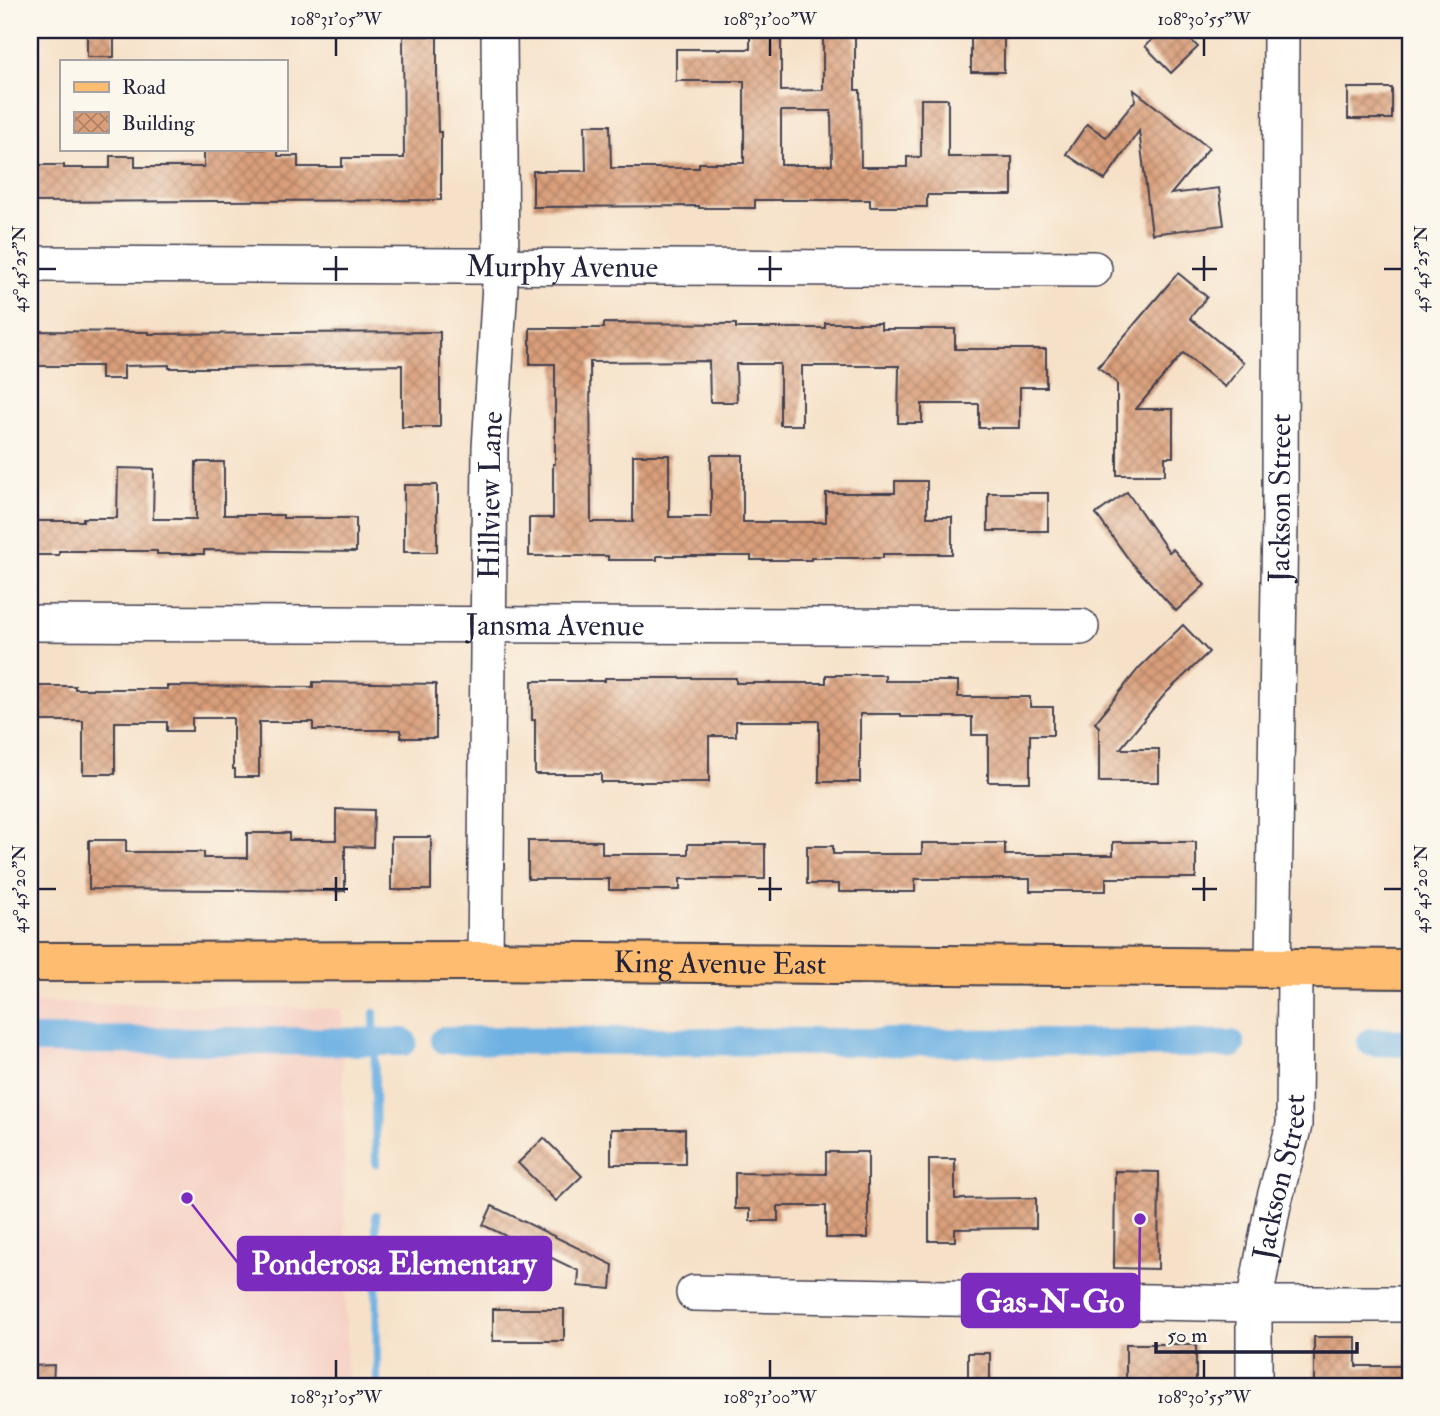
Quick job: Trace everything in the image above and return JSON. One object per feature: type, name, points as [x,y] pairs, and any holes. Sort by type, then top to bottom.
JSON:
[{"type":"main road","name":"King Avenue East","points":[[30,962],[485,961],[1410,969]]},
{"type":"street","name":"Hillview Lane","points":[[485,961],[490,448],[501,268],[499,30]]},
{"type":"street","name":"Jackson Street","points":[[1254,1386],[1254,1304],[1273,1205],[1294,1125],[1284,968],[1280,518],[1281,30]]},
{"type":"street","name":"Murphy Avenue","points":[[30,264],[1094,269]]},
{"type":"street","name":"Jansma Avenue","points":[[30,623],[1081,627]]},
{"type":"street","points":[[694,1293],[1254,1304],[1410,1304]]},
{"type":"shaded area","points":[[30,1002],[342,1009],[347,1386],[30,1386]]},
{"type":"building","points":[[87,30],[114,30],[114,57],[87,57]]},
{"type":"building","points":[[750,30],[781,30],[781,91],[823,90],[823,30],[855,30],[855,90],[860,90],[861,167],[907,167],[907,157],[921,157],[921,99],[948,99],[948,157],[1012,157],[1012,195],[927,195],[927,207],[870,207],[870,200],[755,200],[755,208],[533,207],[533,171],[586,171],[585,125],[610,125],[611,168],[699,168],[699,163],[744,163],[744,81],[676,81],[676,49],[750,49]],"holes":[[[781,111],[831,111],[832,165],[781,165]]]},
{"type":"building","points":[[1163,30],[1181,30],[1198,47],[1171,73],[1145,46]]},
{"type":"building","points":[[971,34],[1004,34],[1004,72],[971,72]]},
{"type":"building","points":[[403,36],[437,36],[441,200],[30,202],[30,165],[110,168],[110,156],[135,156],[135,167],[204,167],[204,150],[278,150],[278,156],[298,156],[298,167],[342,167],[342,158],[404,158]]},
{"type":"building","points":[[1348,88],[1392,88],[1392,119],[1348,119]]},
{"type":"building","points":[[1134,90],[1209,148],[1171,194],[1219,188],[1224,225],[1152,234],[1139,131],[1105,180],[1066,154],[1087,124],[1106,137],[1135,101]]},
{"type":"building","points":[[1178,273],[1207,297],[1190,318],[1244,363],[1225,387],[1183,353],[1136,409],[1173,409],[1173,457],[1165,457],[1165,475],[1117,475],[1117,383],[1098,367]]},
{"type":"building","points":[[604,323],[825,328],[825,323],[881,323],[881,329],[955,329],[955,349],[1046,349],[1046,387],[1020,387],[1020,428],[979,428],[979,404],[922,404],[922,423],[898,423],[899,366],[802,366],[802,425],[780,425],[780,364],[736,364],[737,402],[710,402],[709,361],[590,362],[591,522],[633,522],[633,455],[669,455],[669,517],[711,517],[711,455],[743,455],[743,522],[826,522],[826,493],[895,493],[895,481],[927,481],[927,517],[952,517],[952,554],[883,554],[883,558],[811,560],[751,560],[751,556],[657,556],[657,560],[608,560],[608,556],[529,556],[529,518],[553,518],[555,464],[555,364],[530,364],[530,328],[604,328]]},
{"type":"building","points":[[30,331],[149,334],[440,332],[440,427],[402,427],[402,365],[223,368],[124,366],[124,379],[101,379],[101,366],[30,366]]},
{"type":"building","points":[[196,462],[224,462],[224,515],[356,518],[356,552],[204,550],[204,554],[157,554],[157,551],[59,551],[59,555],[30,555],[30,521],[117,518],[118,468],[154,469],[153,519],[196,519]]},
{"type":"building","points":[[404,485],[437,485],[437,552],[404,552]]},
{"type":"building","points":[[1127,492],[1169,552],[1173,549],[1205,585],[1176,611],[1130,561],[1096,514]]},
{"type":"building","points":[[988,493],[1048,493],[1048,531],[988,531]]},
{"type":"building","points":[[1183,625],[1209,652],[1165,694],[1120,749],[1159,749],[1159,782],[1099,782],[1099,727],[1095,723],[1139,668]]},
{"type":"building","points":[[826,675],[885,675],[885,681],[958,681],[958,697],[1030,697],[1030,707],[1053,707],[1053,735],[1030,735],[1030,782],[988,782],[988,735],[972,735],[972,717],[901,717],[901,714],[860,714],[860,782],[819,782],[819,721],[736,721],[736,736],[709,736],[709,782],[601,782],[601,774],[535,774],[532,681],[736,678],[736,683],[826,683]]},
{"type":"building","points":[[313,682],[436,684],[436,738],[401,738],[401,730],[313,730],[313,722],[259,722],[259,777],[235,777],[233,718],[192,718],[192,731],[167,731],[167,722],[115,722],[115,774],[83,774],[83,721],[30,721],[30,686],[75,686],[75,689],[167,689],[167,686],[313,687]]},
{"type":"building","points":[[336,809],[374,810],[373,847],[345,846],[345,891],[89,889],[89,840],[126,840],[126,852],[204,852],[204,858],[247,858],[247,833],[289,833],[289,840],[336,840]]},
{"type":"building","points":[[391,837],[431,837],[431,890],[391,890]]},
{"type":"building","points":[[528,841],[602,841],[602,854],[688,854],[688,844],[765,844],[765,879],[680,879],[680,890],[609,890],[609,879],[528,879]]},
{"type":"building","points":[[1113,842],[1196,842],[1196,878],[1106,878],[1106,891],[1030,891],[1030,879],[915,879],[915,892],[839,892],[839,884],[807,884],[807,846],[833,846],[833,854],[922,854],[922,843],[1005,843],[1005,855],[1113,855]]},
{"type":"building","points":[[611,1129],[685,1129],[685,1164],[611,1164]]},
{"type":"building","points":[[544,1138],[582,1176],[556,1201],[518,1163]]},
{"type":"building","points":[[826,1152],[868,1152],[868,1238],[826,1238],[826,1206],[778,1206],[778,1221],[750,1221],[750,1209],[735,1209],[735,1173],[826,1174]]},
{"type":"building","points":[[929,1159],[955,1159],[955,1199],[1036,1198],[1036,1228],[955,1229],[955,1241],[929,1241]]},
{"type":"building","points":[[1115,1171],[1159,1172],[1158,1269],[1114,1268]]},
{"type":"building","points":[[492,1206],[613,1265],[611,1289],[578,1286],[579,1271],[483,1225]]},
{"type":"building","points":[[493,1309],[564,1309],[564,1341],[493,1341]]},
{"type":"building","points":[[1314,1337],[1356,1337],[1356,1366],[1410,1366],[1410,1386],[1314,1386]]},
{"type":"building","points":[[1126,1344],[1196,1344],[1196,1382],[1126,1382]]},
{"type":"building","points":[[968,1353],[990,1353],[990,1386],[968,1386]]},
{"type":"building","points":[[54,1365],[53,1386],[30,1386],[30,1366]]},
{"type":"waterway","points":[[374,1013],[376,1164]]},
{"type":"waterway","points":[[30,1040],[403,1042]]},
{"type":"waterway","points":[[445,1040],[1231,1044]]},
{"type":"waterway","points":[[1371,1042],[1410,1043]]},
{"type":"waterway","points":[[376,1215],[377,1386]]},
{"type":"place","name":"Ponderosa Elementary","points":[[187,1198]]},
{"type":"place","name":"Gas-N-Go","points":[[1140,1219]]}]
